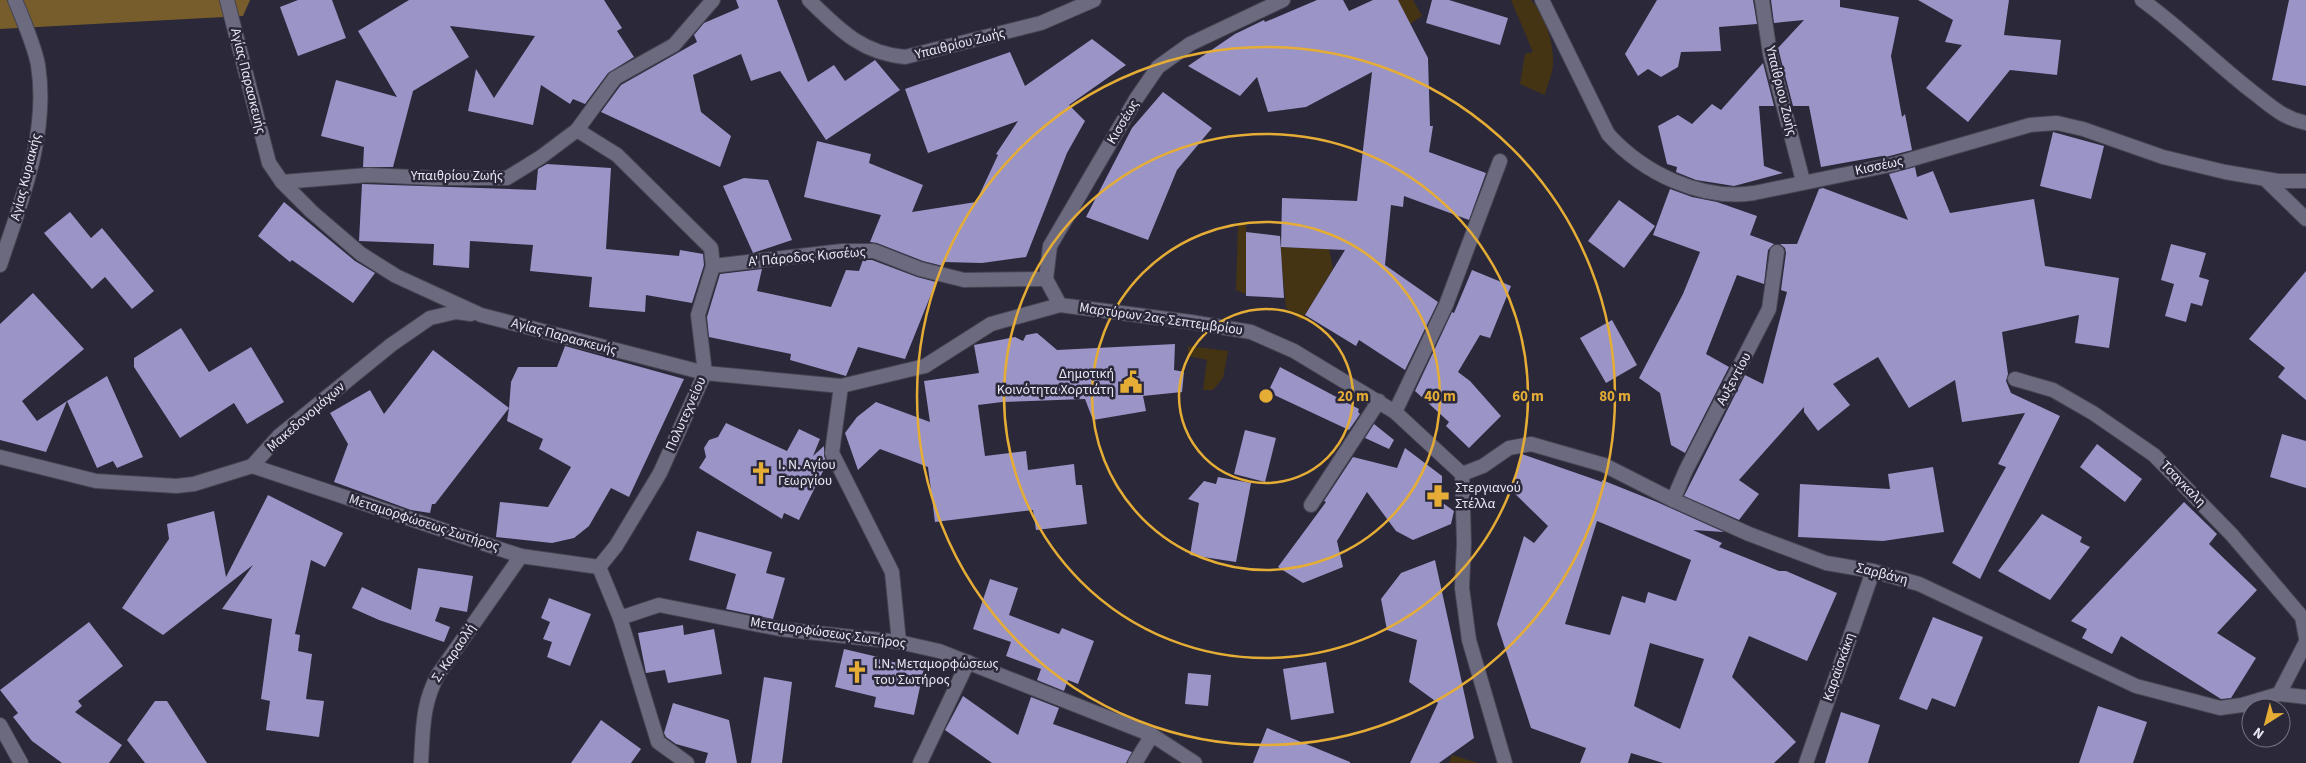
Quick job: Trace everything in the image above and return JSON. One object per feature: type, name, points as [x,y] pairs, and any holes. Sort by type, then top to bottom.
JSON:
[{"type":"street","name":"Αγίας Κυριακής","points":[[0,265],[34,154],[41,108],[38,64],[15,0]]},
{"type":"street","name":"Αγίας Παρασκευής","points":[[227,0],[269,163],[282,182],[312,212],[361,254],[396,276],[481,315],[705,373],[842,386],[925,366],[991,324],[1060,305]]},
{"type":"street","name":"Υπαιθρίου Ζωής","points":[[282,182],[368,175],[434,178],[507,178],[541,157],[577,130],[614,78],[674,45],[713,0]]},
{"type":"street","name":"Υπαιθρίου Ζωής","points":[[809,0],[840,31],[859,44],[890,56],[905,57],[1041,23],[1094,0]]},
{"type":"street","name":"Κισσέως","points":[[1046,279],[1050,246],[1132,107],[1158,67],[1190,44],[1283,0]]},
{"type":"street","name":"Κισσέως","points":[[1542,0],[1608,134],[1624,152],[1639,163],[1665,176],[1706,192],[1733,196],[1895,164],[2030,125],[2056,122],[2083,129],[2163,157],[2265,179],[2306,181]]},
{"type":"street","name":"Υπαίθριου Ζωής","points":[[1762,0],[1770,54],[1803,181]]},
{"type":"street","points":[[2142,0],[2158,11],[2230,74],[2289,119],[2306,123]]},
{"type":"street","points":[[577,130],[617,155],[711,248],[713,266]]},
{"type":"street","points":[[1395,412],[1446,305],[1500,161]]},
{"type":"street","points":[[2265,179],[2306,219]]},
{"type":"street","name":"Α' Πάροδος Κισσέως","points":[[713,266],[842,251],[874,251],[920,269],[964,280],[1046,279]]},
{"type":"street","name":"Αυξεντίου","points":[[1673,500],[1690,462],[1769,310],[1776,252]]},
{"type":"street","name":"Πολυτεχνείου","points":[[599,567],[616,546],[660,472],[705,373],[698,315],[713,266]]},
{"type":"street","points":[[1046,279],[1060,305]]},
{"type":"street","name":"Μαρτύρων 2ας Σεπτεμβρίου","points":[[1060,305],[1252,332],[1294,351],[1379,401],[1395,412],[1462,474]]},
{"type":"street","name":"Μακεδονομάχων","points":[[252,466],[279,436],[391,345],[430,318],[456,312],[481,315]]},
{"type":"street","name":"Τσαγκαλη","points":[[2016,379],[2053,390],[2092,413],[2154,455],[2232,534],[2302,616],[2306,640]]},
{"type":"street","points":[[842,386],[832,452],[892,572],[899,642]]},
{"type":"street","points":[[1311,505],[1379,401]]},
{"type":"street","name":"Σαρβάνη","points":[[1462,474],[1483,466],[1509,448],[1531,444],[1604,465],[1673,500],[1749,534],[1826,563],[1873,570],[1920,584],[2136,686],[2220,708],[2242,705],[2279,694],[2306,697]]},
{"type":"street","points":[[0,457],[96,481],[176,486],[194,484],[252,466]]},
{"type":"street","name":"Μεταμορφώσεως Σωτήρος","points":[[252,466],[521,556],[599,567]]},
{"type":"street","points":[[1462,474],[1464,543],[1462,588],[1469,640],[1505,763]]},
{"type":"street","name":"Σ. Καραολή","points":[[421,763],[422,731],[428,692],[439,673],[521,556]]},
{"type":"street","points":[[599,567],[620,618],[658,742],[687,763]]},
{"type":"street","name":"Καραϊσκάκη","points":[[1806,763],[1873,570]]},
{"type":"street","name":"Μεταμορφώσεως Σωτήρος","points":[[620,618],[659,605],[780,629],[899,642],[938,651],[1152,736],[1195,763]]},
{"type":"street","points":[[2279,694],[2306,640]]},
{"type":"street","points":[[920,763],[968,662]]},
{"type":"street","points":[[0,725],[21,763]]},
{"type":"street","points":[[1135,763],[1152,736]]},
{"type":"shaded area","points":[[0,0],[250,0],[243,16],[0,29]]},
{"type":"shaded area","points":[[1398,0],[1413,0],[1422,16],[1410,24]]},
{"type":"shaded area","points":[[1511,0],[1531,0],[1545,22],[1552,48],[1553,65],[1545,95],[1520,84],[1525,54],[1533,52]]},
{"type":"shaded area","points":[[1238,225],[1246,225],[1246,294],[1236,290]]},
{"type":"shaded area","points":[[1280,247],[1329,249],[1333,269],[1301,321],[1286,308]]},
{"type":"shaded area","points":[[1188,346],[1228,351],[1223,378],[1213,390],[1203,390],[1207,360],[1188,356]]},
{"type":"shaded area","points":[[1452,755],[1478,763],[1449,763]]},
{"type":"building","points":[[298,0],[332,0],[346,38],[298,56],[280,7]]},
{"type":"building","points":[[409,0],[604,0],[622,28],[617,31],[634,57],[608,73],[585,104],[573,99],[570,104],[541,85],[533,125],[468,111],[476,69],[494,98],[535,36],[450,26],[469,57],[413,91],[393,167],[363,167],[364,147],[321,136],[336,80],[397,97],[358,31]]},
{"type":"building","points":[[736,0],[777,0],[808,82],[834,65],[845,81],[875,60],[900,90],[826,140],[780,71],[751,81],[741,54],[693,75],[701,112],[731,136],[720,167],[601,112],[621,85],[697,42],[694,35],[704,23],[739,8]]},
{"type":"building","points":[[1317,0],[1343,0],[1349,11],[1373,0],[1398,0],[1428,58],[1430,126],[1433,126],[1429,152],[1486,173],[1469,220],[1404,196],[1403,207],[1391,205],[1385,265],[1438,302],[1405,370],[1359,340],[1356,346],[1305,315],[1345,250],[1281,247],[1282,198],[1357,201],[1372,72],[1306,107],[1268,112],[1257,77],[1240,96],[1188,66],[1235,34],[1264,20],[1265,22]]},
{"type":"building","points":[[1432,0],[1449,0],[1508,18],[1500,45],[1426,23]]},
{"type":"building","points":[[1657,0],[1753,0],[1757,24],[1719,27],[1721,51],[1681,52],[1678,67],[1661,77],[1648,69],[1638,76],[1625,54]]},
{"type":"building","points":[[1771,0],[1840,0],[1840,7],[1899,17],[1891,56],[1902,117],[1905,114],[1912,150],[1882,158],[1882,156],[1821,167],[1809,106],[1793,106],[1778,48],[1804,20],[1774,23]]},
{"type":"building","points":[[1918,0],[2009,0],[2004,35],[2061,40],[2057,75],[2010,70],[1968,122],[1926,88],[1962,45],[1945,42],[1953,20]]},
{"type":"building","points":[[2289,0],[2306,0],[2306,86],[2272,80]]},
{"type":"building","points":[[1092,39],[1126,65],[1069,105],[1085,121],[1067,153],[1026,257],[982,263],[944,262],[943,266],[923,261],[870,242],[881,215],[804,197],[817,141],[871,154],[869,163],[923,185],[912,212],[976,202],[998,155],[996,154],[1018,121],[928,153],[905,89],[1010,52],[1025,86]]},
{"type":"building","points":[[1763,63],[1774,106],[1759,106],[1764,166],[1783,173],[1734,186],[1696,180],[1676,172],[1677,167],[1667,164],[1658,126],[1678,115],[1692,124],[1712,104],[1721,110]]},
{"type":"building","points":[[1163,92],[1212,128],[1177,170],[1148,240],[1086,217],[1132,128]]},
{"type":"building","points":[[2053,132],[2104,146],[2091,199],[2040,186]]},
{"type":"building","points":[[547,164],[611,168],[606,249],[679,256],[680,250],[703,254],[704,265],[692,303],[646,295],[645,312],[589,307],[592,277],[530,271],[533,245],[470,241],[469,268],[433,265],[434,244],[359,241],[362,184],[536,190],[538,169]]},
{"type":"building","points":[[1915,167],[1917,177],[1933,171],[1950,213],[2034,199],[2045,266],[2119,278],[2109,348],[2075,343],[2079,315],[2002,332],[2008,374],[2006,381],[2011,393],[2060,416],[1980,579],[1952,563],[2006,467],[1998,464],[2025,413],[1962,422],[1955,380],[1909,408],[1878,357],[1833,384],[1850,405],[1818,431],[1804,412],[1804,407],[1739,480],[1759,494],[1739,520],[1684,496],[1745,375],[1763,384],[1787,292],[1781,290],[1786,253],[1785,248],[1780,244],[1797,244],[1819,189],[1823,188],[1908,220],[1889,174]]},
{"type":"building","points":[[744,178],[768,180],[792,240],[753,253],[723,186]]},
{"type":"building","points":[[1670,189],[1692,197],[1717,202],[1757,216],[1750,235],[1774,244],[1768,250],[1764,284],[1737,275],[1706,354],[1729,367],[1685,453],[1671,445],[1660,393],[1639,378],[1683,294],[1700,252],[1653,235]]},
{"type":"building","points":[[1619,200],[1655,226],[1624,268],[1588,241]]},
{"type":"building","points":[[284,202],[355,261],[375,273],[353,303],[292,260],[290,262],[258,236]]},
{"type":"building","points":[[70,212],[91,238],[102,228],[154,291],[132,309],[105,277],[92,289],[44,233]]},
{"type":"building","points":[[1246,232],[1280,236],[1284,298],[1246,296]]},
{"type":"building","points":[[2171,244],[2206,253],[2199,277],[2209,280],[2202,306],[2191,303],[2186,322],[2165,316],[2174,284],[2161,280]]},
{"type":"building","points":[[863,260],[872,260],[936,282],[905,359],[858,347],[846,376],[790,360],[791,354],[709,337],[707,317],[720,274],[762,269],[757,291],[831,307],[846,270],[859,271]]},
{"type":"building","points":[[1472,270],[1511,286],[1490,338],[1480,335],[1458,372],[1470,381],[1501,416],[1469,448],[1446,426],[1449,422],[1415,391],[1452,312],[1454,313]]},
{"type":"building","points":[[2306,271],[2306,400],[2278,377],[2285,368],[2249,339]]},
{"type":"building","points":[[33,293],[84,349],[22,401],[37,421],[67,401],[46,452],[0,440],[0,324]]},
{"type":"building","points":[[1612,320],[1637,365],[1606,383],[1580,338]]},
{"type":"building","points":[[181,328],[209,372],[251,347],[284,402],[247,424],[234,403],[180,438],[134,367],[134,358]]},
{"type":"building","points":[[1037,333],[1057,350],[1175,344],[1174,370],[1184,372],[1182,392],[1143,396],[1146,411],[1093,420],[1085,399],[1002,402],[978,405],[985,456],[1026,451],[1028,470],[1074,464],[1076,485],[1082,485],[1087,524],[1036,530],[1033,510],[935,522],[928,467],[880,449],[858,470],[845,433],[857,417],[876,402],[930,422],[924,381],[979,373],[974,345],[1015,337],[1023,341],[1026,335]]},
{"type":"building","points":[[565,346],[684,379],[629,497],[611,488],[589,526],[574,538],[552,543],[496,537],[500,502],[548,507],[571,467],[539,449],[543,439],[507,421],[511,382],[518,367],[557,367]]},
{"type":"building","points":[[433,350],[509,408],[435,504],[432,504],[430,513],[411,510],[334,482],[348,444],[330,413],[370,390],[384,414]]},
{"type":"building","points":[[1280,367],[1359,409],[1358,412],[1360,414],[1349,430],[1268,392]]},
{"type":"building","points":[[107,376],[143,457],[117,468],[113,461],[97,468],[67,401]]},
{"type":"building","name":"Ι. Ν. Αγίου Γεωργίου","points":[[726,423],[787,451],[799,429],[820,439],[813,456],[824,446],[824,456],[827,463],[799,520],[784,513],[782,519],[699,468],[706,457],[704,448],[709,440],[718,437]]},
{"type":"building","points":[[1374,424],[1394,440],[1389,449],[1365,438]]},
{"type":"building","points":[[1245,430],[1276,438],[1265,482],[1234,474]]},
{"type":"building","points":[[2282,434],[2306,441],[2306,488],[2270,477]]},
{"type":"building","points":[[2097,444],[2142,479],[2125,502],[2080,467]]},
{"type":"building","points":[[1405,448],[1442,476],[1442,485],[1433,496],[1454,511],[1451,524],[1413,540],[1396,531],[1367,492],[1337,541],[1343,567],[1303,583],[1278,567],[1326,502],[1324,501],[1353,457],[1397,468]]},
{"type":"building","points":[[1522,454],[1602,482],[1602,480],[1657,502],[1724,532],[1693,530],[1722,543],[1719,547],[1779,571],[1786,571],[1837,593],[1807,661],[1749,636],[1732,677],[1796,742],[1774,763],[1663,763],[1631,753],[1628,763],[1580,763],[1586,748],[1531,728],[1497,624],[1524,536],[1534,543],[1548,526],[1510,489]],"holes":[[[1597,521],[1691,560],[1676,601],[1648,592],[1645,603],[1622,596],[1610,635],[1565,624]],[[1650,643],[1704,659],[1680,729],[1634,706]]]},
{"type":"building","points":[[1933,467],[1944,532],[1883,541],[1798,537],[1800,484],[1890,489],[1888,474]]},
{"type":"building","points":[[1218,477],[1251,483],[1236,562],[1190,555],[1199,503],[1188,499],[1204,481],[1216,484]]},
{"type":"building","points":[[268,495],[343,533],[325,567],[311,560],[295,634],[300,635],[298,651],[312,654],[306,699],[324,701],[319,737],[266,730],[270,701],[261,699],[272,619],[222,609],[253,565],[163,635],[122,608],[169,539],[167,524],[214,511],[226,577]]},
{"type":"building","points":[[2184,502],[2217,534],[2209,544],[2257,590],[2217,633],[2256,658],[2231,698],[2221,699],[2121,636],[2112,654],[2082,638],[2087,629],[2071,621]]},
{"type":"building","points":[[2042,514],[2082,537],[2080,542],[2090,547],[2050,600],[1998,571]]},
{"type":"building","points":[[697,531],[772,552],[766,573],[785,578],[773,619],[726,609],[736,574],[689,560]]},
{"type":"building","points":[[1435,560],[1474,738],[1439,763],[1410,763],[1438,703],[1409,682],[1417,640],[1387,630],[1381,599],[1401,573]]},
{"type":"building","points":[[418,568],[473,576],[467,612],[440,607],[435,621],[450,627],[444,642],[379,620],[352,608],[362,587],[411,610]]},
{"type":"building","points":[[990,579],[1018,588],[1009,615],[1059,634],[1062,628],[1094,641],[1078,684],[1068,680],[1064,691],[1037,680],[1041,669],[1006,656],[1011,642],[973,629]]},
{"type":"building","points":[[549,598],[591,614],[570,666],[547,657],[552,642],[543,639],[550,622],[541,618]]},
{"type":"building","points":[[1933,617],[1983,637],[1955,707],[1932,698],[1927,710],[1899,699]]},
{"type":"building","points":[[89,622],[123,666],[78,701],[82,706],[75,712],[122,745],[109,763],[62,763],[32,741],[13,717],[18,713],[0,690]]},
{"type":"building","points":[[683,625],[684,635],[714,629],[722,674],[668,683],[665,670],[646,673],[638,633]]},
{"type":"building","points":[[844,649],[878,657],[878,659],[924,668],[914,715],[874,707],[876,697],[835,687]]},
{"type":"building","points":[[1326,662],[1334,713],[1291,720],[1283,669]]},
{"type":"building","points":[[1188,673],[1211,675],[1208,706],[1185,704]]},
{"type":"building","points":[[764,677],[792,682],[782,763],[751,763]]},
{"type":"building","points":[[963,696],[1018,735],[1031,697],[1059,708],[1053,724],[1132,752],[1126,763],[992,763],[945,730]]},
{"type":"building","points":[[155,701],[167,701],[207,763],[145,763],[127,740]]},
{"type":"building","points":[[673,703],[729,720],[737,763],[705,763],[708,753],[676,744],[666,737],[664,733]]},
{"type":"building","points":[[2098,706],[2147,722],[2133,763],[2079,763]]},
{"type":"building","points":[[1841,712],[1880,725],[1868,763],[1825,763]]},
{"type":"building","points":[[601,720],[641,749],[631,763],[571,763]]},
{"type":"building","points":[[1267,728],[1350,762],[1350,763],[1253,763]]},
{"type":"place","name":"Δημοτική Κοινότητα Χορτιάτη","points":[[1131,382]]},
{"type":"place","name":"Ι. Ν. Αγίου Γεωργίου","points":[[761,473]]},
{"type":"place","name":"Στεργιανού Στέλλα","points":[[1438,496]]},
{"type":"place","name":"I.N. Μεταμορφώσεως του Σωτήρος","points":[[857,672]]}]
